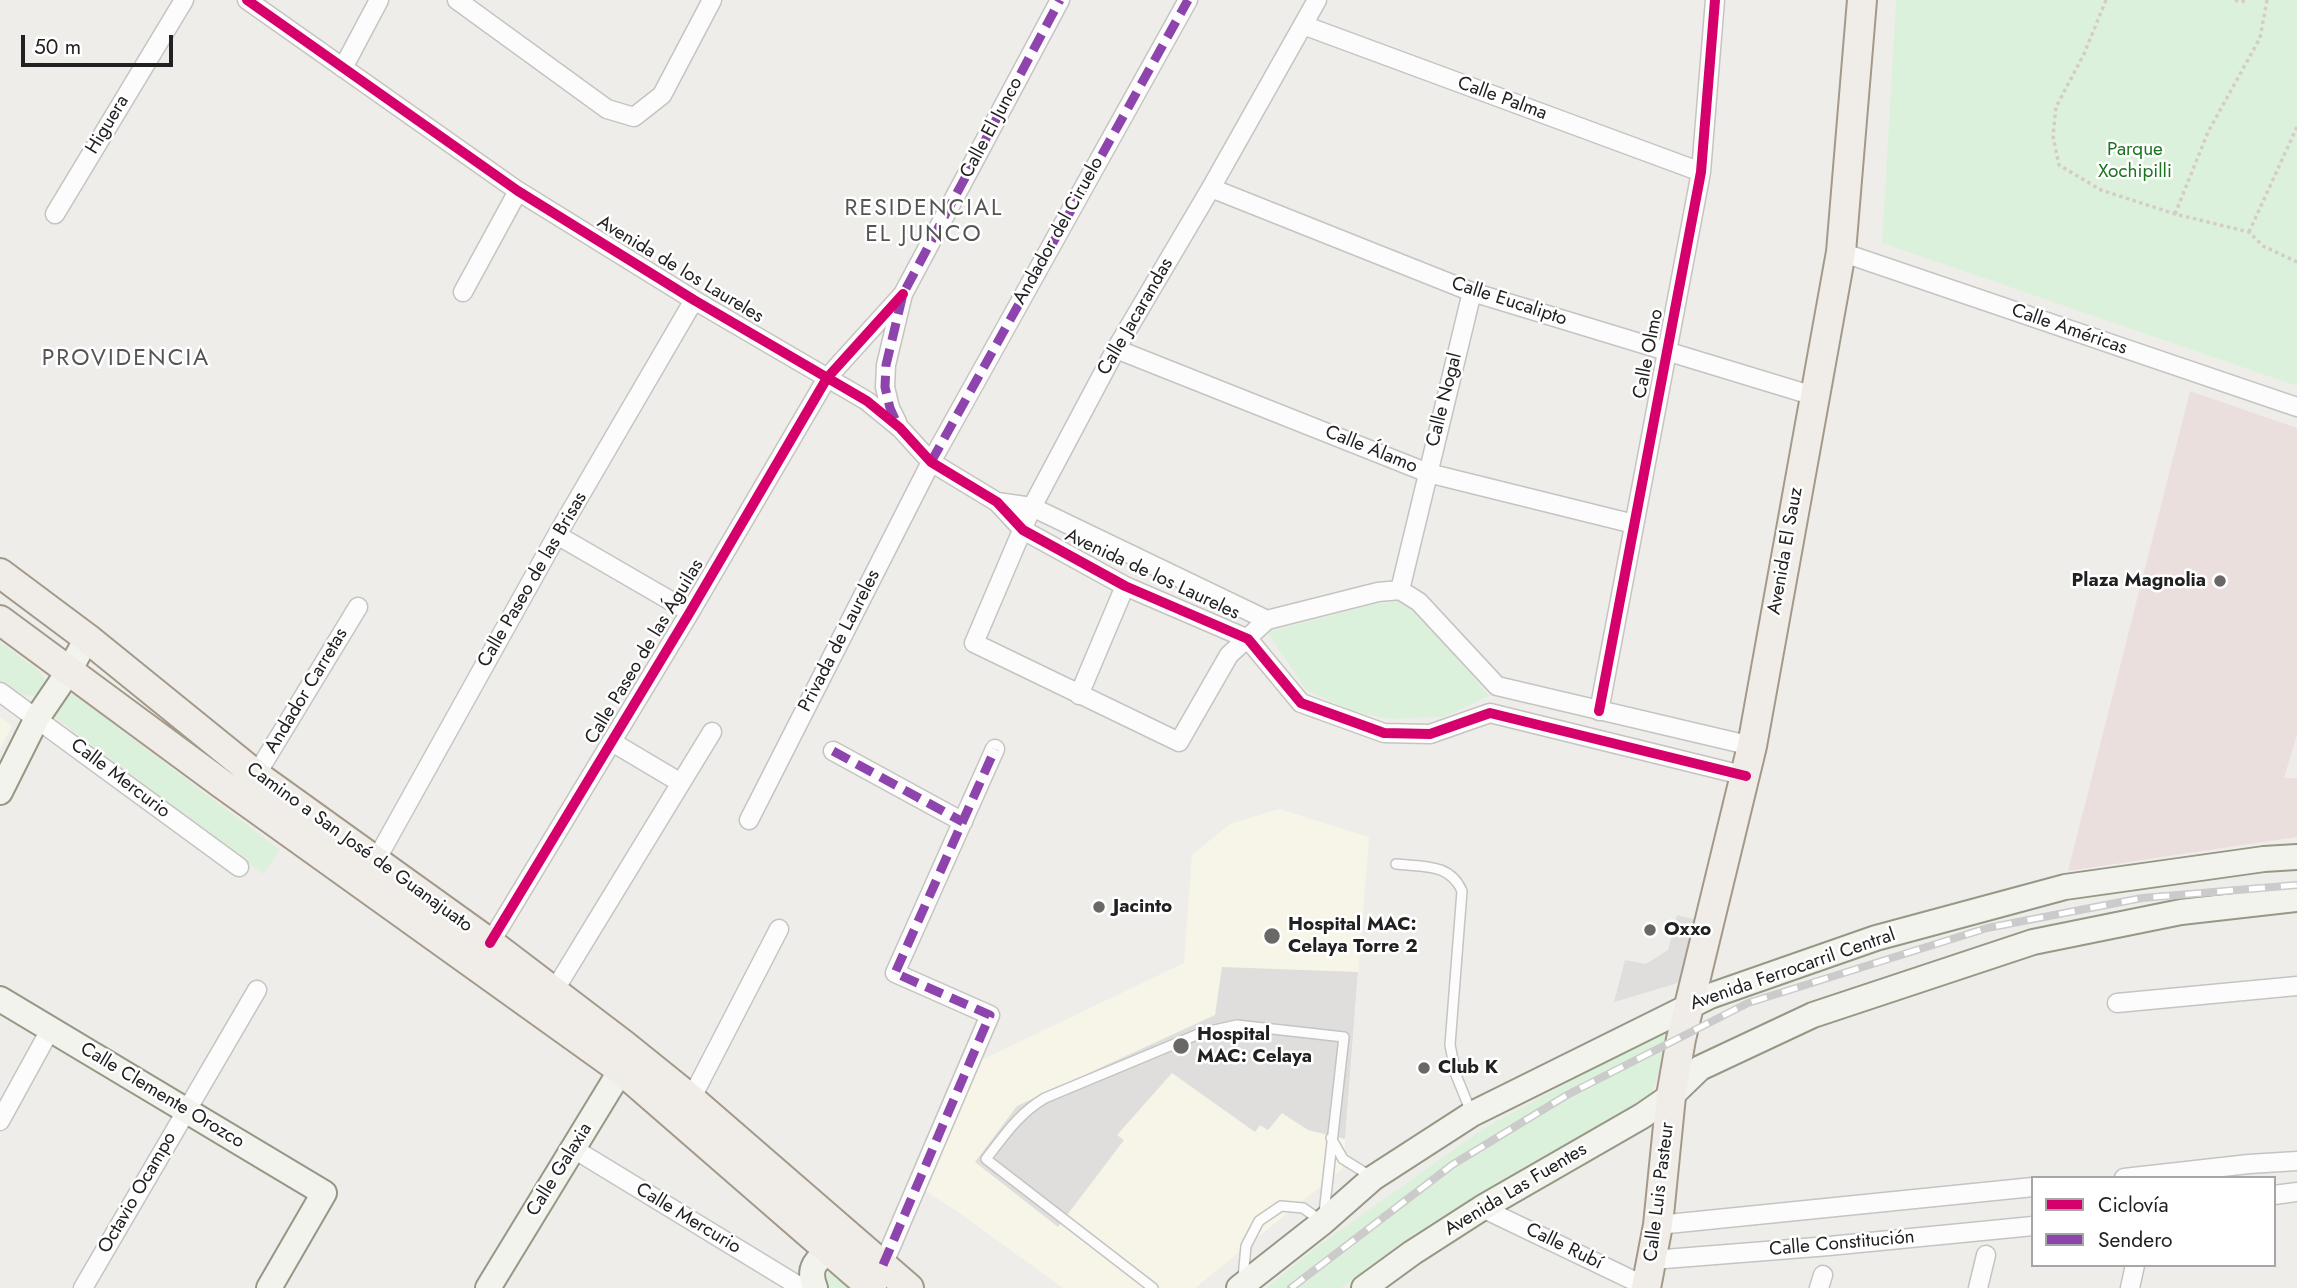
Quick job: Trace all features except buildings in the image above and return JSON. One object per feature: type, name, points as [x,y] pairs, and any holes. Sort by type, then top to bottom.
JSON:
[{"type":"main road","name":"Avenida El Sauz","points":[[1671,1096],[1689,1006],[1746,776],[1841,252],[1862,0]]},
{"type":"main road","name":"Camino a San José de Guanajuato","points":[[0,573],[86,638],[256,775],[554,991],[628,1062],[840,1243]]},
{"type":"main road","name":"Camino a San José de Guanajuato","points":[[0,620],[222,784],[628,1062],[691,1099],[877,1277],[909,1288]]},
{"type":"main road","points":[[0,792],[37,718],[69,671],[86,638]]},
{"type":"main road","points":[[222,784],[243,790],[348,866],[359,871],[368,870],[375,862]]},
{"type":"main road","name":"Avenida Ferrocarril Central","points":[[1241,1286],[1323,1222],[1373,1178],[1472,1114],[1710,996],[1876,938],[2065,887],[2264,859],[2297,857]]},
{"type":"main road","points":[[1671,1096],[1700,1068],[1813,1015],[2033,942],[2181,912],[2297,898]]},
{"type":"main road","name":"Calle Clemente Orozco","points":[[0,999],[324,1193],[269,1288]]},
{"type":"main road","name":"Calle Galaxia","points":[[496,1285],[574,1149],[628,1062]]},
{"type":"main road","name":"Avenida Las Fuentes","points":[[1364,1288],[1482,1208],[1642,1116],[1671,1096]]},
{"type":"main road","name":"Calle Luis Pasteur","points":[[1648,1278],[1658,1225],[1671,1096]]},
{"type":"main road","points":[[815,1288],[813,1268],[818,1258],[840,1243]]},
{"type":"street","name":"Higuera","points":[[55,214],[184,0]]},
{"type":"street","name":"Avenida de los Laureles","points":[[247,0],[519,191],[694,300],[867,401],[900,428],[931,462],[997,502],[1023,530],[1125,586],[1248,639],[1301,703],[1384,733],[1430,734],[1489,713],[1746,776]]},
{"type":"street","points":[[344,68],[379,0]]},
{"type":"street","points":[[457,0],[607,109],[634,117],[662,95],[712,0]]},
{"type":"street","name":"Calle El Junco","points":[[827,378],[903,293],[1060,0]]},
{"type":"street","name":"Andador del Ciruelo","points":[[931,462],[1188,0]]},
{"type":"street","name":"Calle Jacarandas","points":[[1079,695],[974,643],[1032,507],[1116,349],[1317,0]]},
{"type":"street","name":"Calle Olmo","points":[[1599,711],[1700,172],[1715,0]]},
{"type":"street","name":"Calle Palma","points":[[1303,25],[1700,172]]},
{"type":"street","name":"Calle Eucalipto","points":[[1211,188],[1472,292],[1814,396]]},
{"type":"street","points":[[463,292],[519,191]]},
{"type":"street","name":"Calle Américas","points":[[1841,252],[2297,407]]},
{"type":"street","name":"Calle Nogal","points":[[1400,590],[1472,292]]},
{"type":"street","name":"Calle El Junco","points":[[900,428],[890,408],[885,387],[886,365],[903,293]]},
{"type":"street","name":"Calle Paseo de las Brisas","points":[[375,862],[557,536],[694,300]]},
{"type":"street","name":"Calle Álamo","points":[[1116,349],[1428,473],[1634,524]]},
{"type":"street","name":"Calle Paseo de las Águilas","points":[[491,943],[827,378]]},
{"type":"street","name":"Privada de Laureles","points":[[748,820],[931,462]]},
{"type":"street","name":"Avenida de los Laureles","points":[[997,502],[1032,507],[1267,620],[1378,592],[1400,590]]},
{"type":"street","points":[[557,536],[690,612]]},
{"type":"street","points":[[1125,586],[1079,695],[1179,742],[1229,655],[1267,620]]},
{"type":"street","points":[[1400,590],[1419,602],[1497,686],[1752,746]]},
{"type":"street","name":"Andador Carretas","points":[[256,775],[358,607]]},
{"type":"street","name":"Calle Mercurio","points":[[0,692],[239,867]]},
{"type":"street","points":[[554,991],[712,732]]},
{"type":"street","points":[[612,742],[681,783]]},
{"type":"street","points":[[877,1277],[990,1014],[895,973],[995,749]]},
{"type":"street","points":[[833,751],[963,822]]},
{"type":"street","points":[[691,1099],[779,929]]},
{"type":"street","points":[[2117,1003],[2297,986]]},
{"type":"street","name":"Octavio Ocampo","points":[[83,1288],[257,990]]},
{"type":"street","points":[[0,1121],[50,1030]]},
{"type":"street","name":"Calle Mercurio","points":[[574,1149],[802,1288]]},
{"type":"street","points":[[2157,1176],[2249,1164],[2297,1161]]},
{"type":"street","name":"Calle Constitución","points":[[1658,1225],[2031,1187]]},
{"type":"street","points":[[2276,1195],[2297,1192]]},
{"type":"street","name":"Calle Rubí","points":[[1482,1208],[1648,1278]]},
{"type":"street","name":"Calle Constitución","points":[[1648,1278],[1829,1246],[2031,1226]]},
{"type":"street","points":[[1978,1288],[1986,1255]]},
{"type":"street","points":[[2130,1288],[2135,1267]]},
{"type":"lane","points":[[1396,864],[1448,872],[1457,880],[1462,891],[1450,1045],[1455,1075],[1472,1114]]},
{"type":"lane","points":[[1153,1288],[986,1158],[1013,1124],[1029,1108],[1045,1098],[1201,1033],[1237,1025],[1344,1037],[1323,1222],[1303,1208],[1281,1206],[1259,1221],[1246,1246],[1241,1286]]},
{"type":"lane","points":[[1331,1138],[1343,1159],[1373,1178]]},
{"type":"path","points":[[2106,0],[2084,54],[2056,107],[2053,136],[2059,165],[2101,190],[2175,214],[2249,232],[2263,246],[2297,262]]},
{"type":"path","points":[[2235,0],[2247,0]]},
{"type":"path","points":[[2175,214],[2208,132],[2260,38],[2267,0]]},
{"type":"path","points":[[2249,232],[2297,127]]},
{"type":"shaded area","name":"Plaza Magnolia","points":[[2190,391],[2297,428],[2297,735],[2284,778],[2297,778],[2297,837],[2068,871]]},
{"type":"shaded area","points":[[0,717],[12,726],[0,749]]},
{"type":"shaded area","name":"Hospital MAC: Celaya","points":[[1279,809],[1369,837],[1343,1168],[1195,1288],[1063,1288],[919,1187],[971,1065],[1184,963],[1192,855],[1230,824]]},
{"type":"shaded area","points":[[1677,915],[1705,922],[1688,971],[1678,983],[1614,1002],[1625,960],[1646,964],[1668,950]]},
{"type":"shaded area","points":[[1222,967],[1358,972],[1345,1139],[1308,1130],[1282,1113],[1268,1130],[1260,1125],[1255,1132],[1172,1073],[1117,1135],[1124,1140],[1058,1227],[975,1162],[1017,1106],[1215,1015]]},
{"type":"green space","name":"Parque Xochipilli","points":[[1896,0],[2297,0],[2297,386],[1882,243]]},
{"type":"green space","points":[[1402,600],[1423,612],[1445,644],[1489,696],[1444,717],[1389,719],[1354,712],[1306,690],[1267,632],[1375,604]]},
{"type":"green space","points":[[0,642],[39,671],[45,680],[39,694],[23,695],[0,682]]},
{"type":"green space","points":[[56,692],[75,695],[280,850],[263,874],[53,716],[49,704]]},
{"type":"green space","points":[[1673,1026],[1651,1096],[1414,1234],[1341,1288],[1266,1288],[1318,1246],[1484,1128]]},
{"type":"green space","points":[[831,1267],[863,1288],[827,1288],[827,1274]]},
{"type":"railway","points":[[1291,1288],[1452,1165],[1567,1095],[1748,1003],[1987,928],[2142,898],[2297,885]]},
{"type":"marked path","points":[[895,419],[885,387],[886,365],[903,294],[1060,0]]},
{"type":"marked path","points":[[931,462],[1188,0]]},
{"type":"marked path","points":[[883,1265],[990,1015],[895,973],[995,749]]},
{"type":"marked path","points":[[833,751],[963,822]]},
{"type":"cycle path","points":[[247,0],[518,191],[694,300],[867,401],[900,428],[931,462],[997,502],[1023,530],[1125,586],[1248,639],[1301,703],[1384,733],[1430,734],[1490,713],[1746,776]]},
{"type":"cycle path","points":[[1599,711],[1701,172],[1715,0]]},
{"type":"cycle path","points":[[490,943],[690,612],[827,378],[903,294]]},
{"type":"place","name":"Plaza Magnolia","points":[[2220,581]]},
{"type":"place","name":"Jacinto","points":[[1099,907]]},
{"type":"place","name":"Oxxo","points":[[1650,930]]},
{"type":"place","name":"Hospital MAC: Celaya Torre 2","points":[[1272,936]]},
{"type":"place","name":"Hospital MAC: Celaya","points":[[1181,1046]]},
{"type":"place","name":"Club K","points":[[1424,1068]]},
{"type":"district","name":"RESIDENCIAL EL JUNCO","points":[[924,222]]},
{"type":"district","name":"PROVIDENCIA","points":[[126,359]]}]
